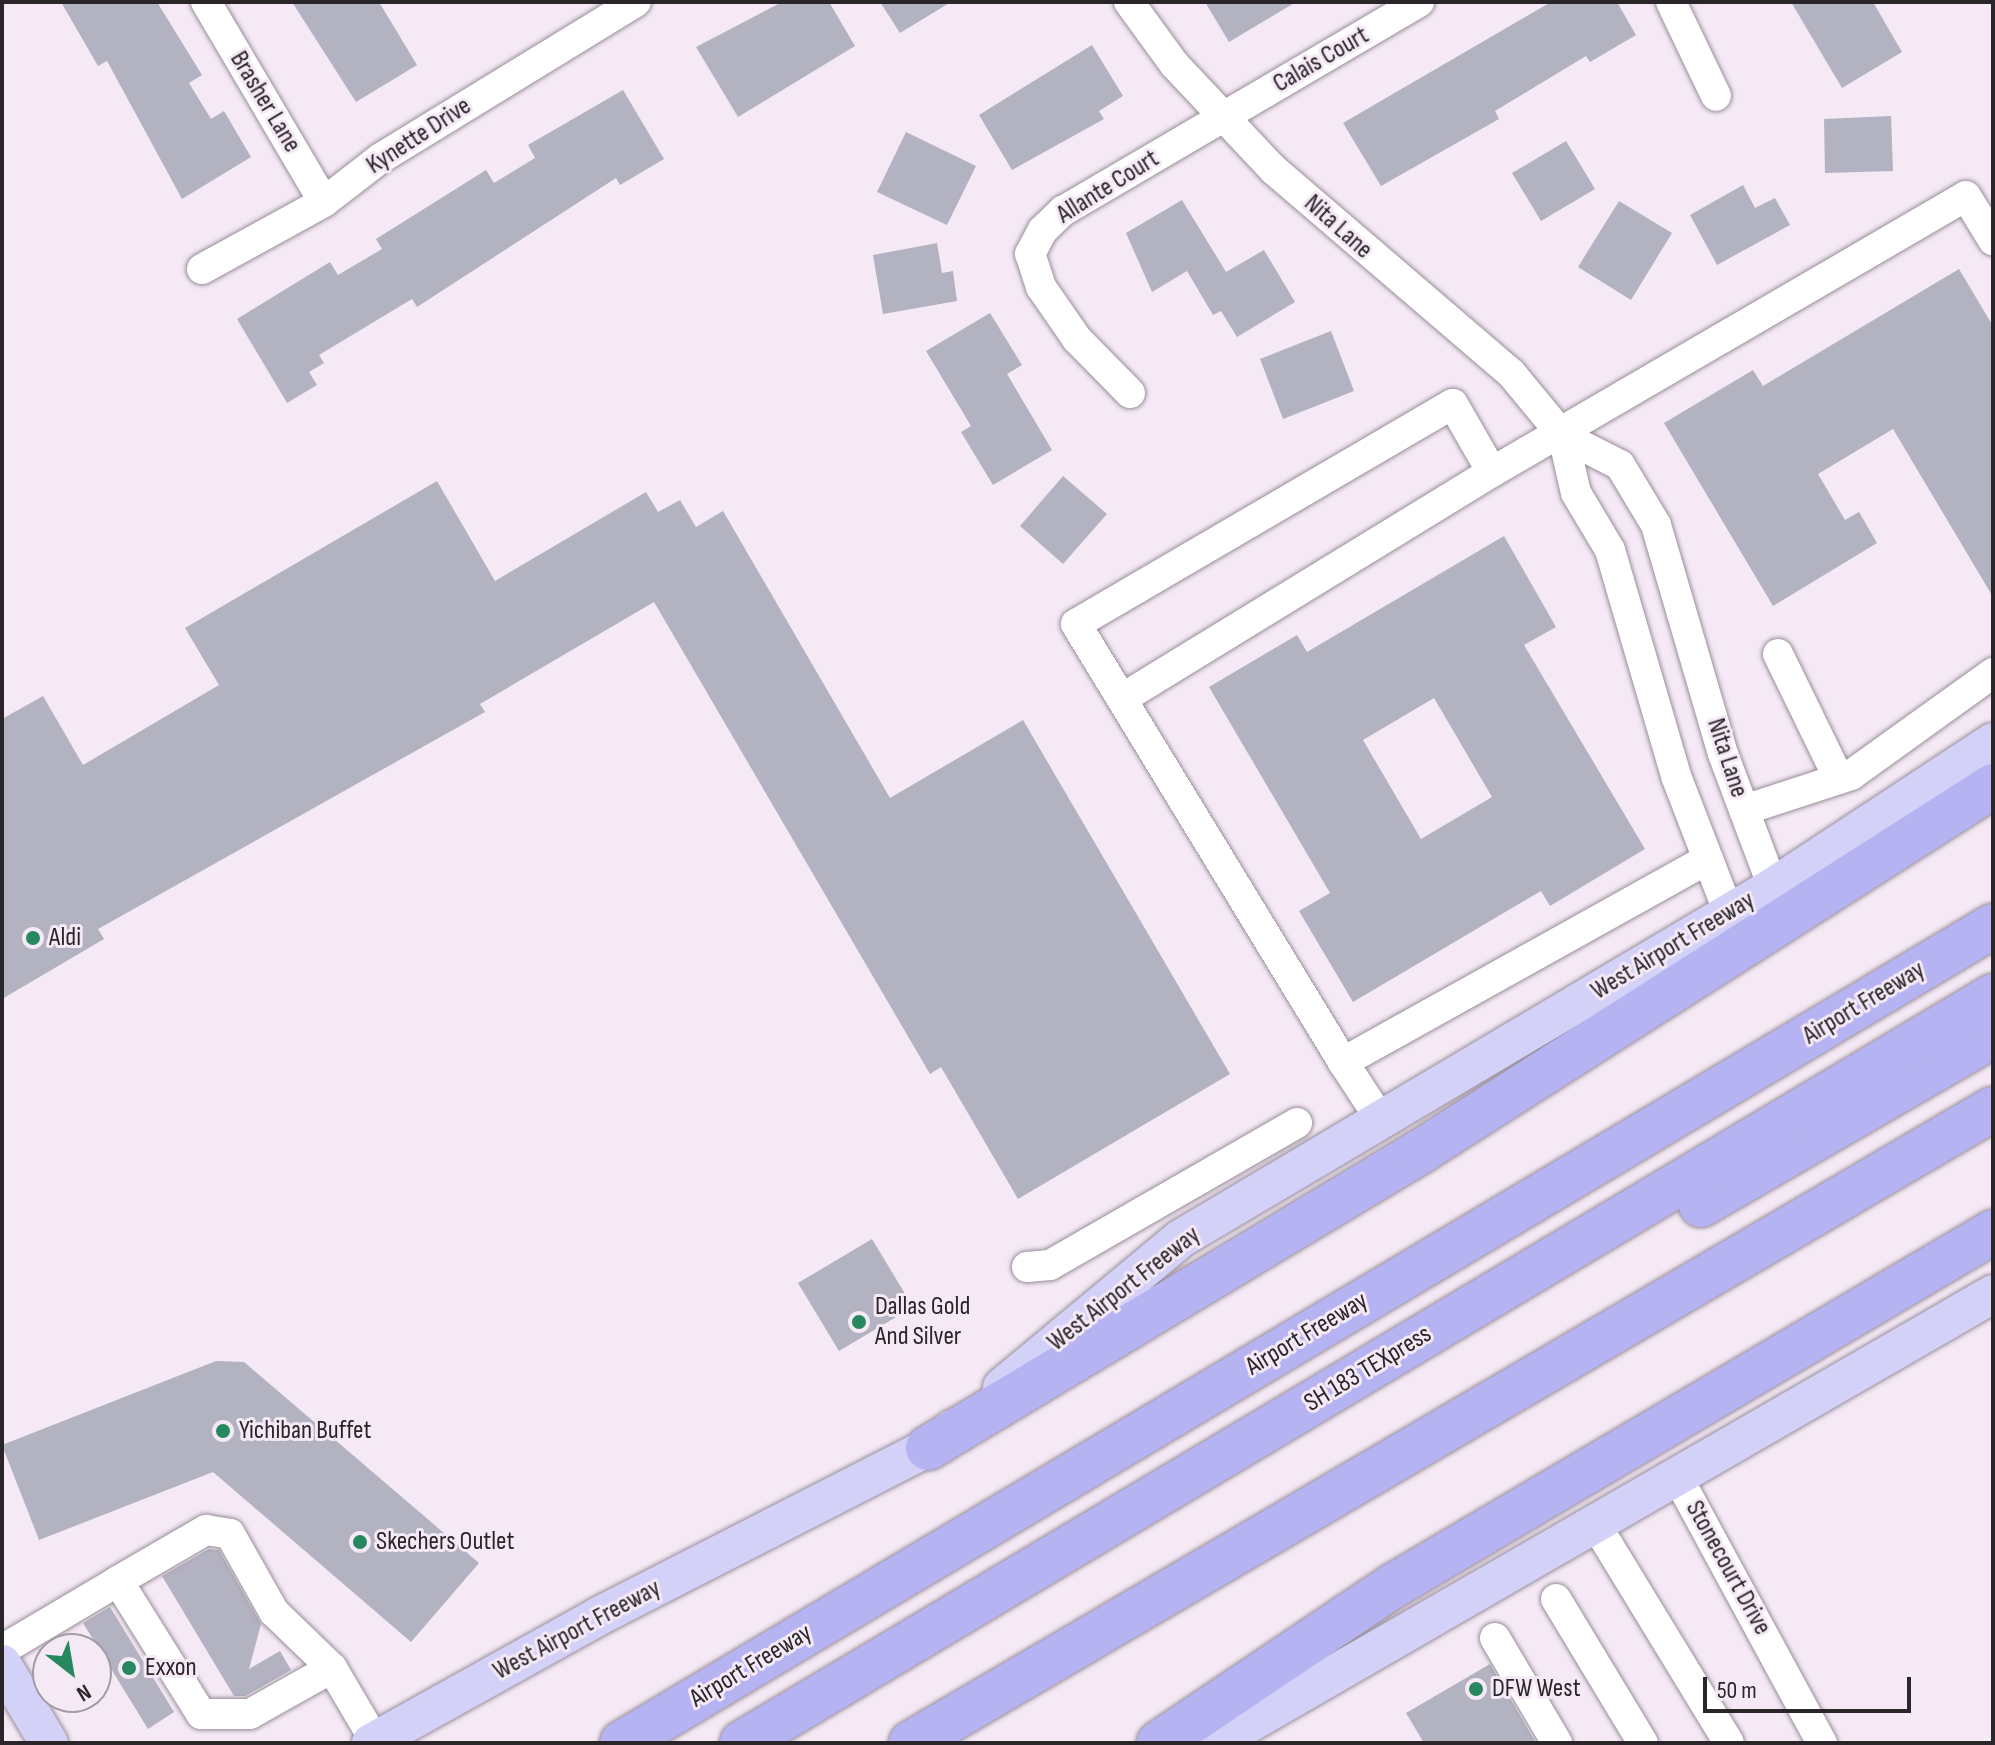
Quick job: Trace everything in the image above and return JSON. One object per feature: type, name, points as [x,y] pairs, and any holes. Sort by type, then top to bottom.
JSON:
[{"type":"highway","points":[[1423,1150],[1993,786]]},
{"type":"highway","points":[[928,1448],[1423,1150],[1993,818]]},
{"type":"highway","name":"Airport Freeway","points":[[622,1743],[1993,926]]},
{"type":"highway","name":"SH 183 TEXpress","points":[[742,1743],[1993,996]]},
{"type":"highway","name":"SH 183 TEXpress","points":[[795,1743],[1477,1335],[1993,1036]]},
{"type":"highway","points":[[911,1743],[1993,1109]]},
{"type":"highway","points":[[1159,1743],[1393,1586],[1993,1232]]},
{"type":"main road","name":"West Airport Freeway","points":[[373,1742],[599,1616],[928,1448],[1180,1239],[1773,887],[1993,742]]},
{"type":"main road","points":[[1228,1740],[1993,1294]]},
{"type":"main road","points":[[2,1664],[49,1743]]},
{"type":"street","name":"Brasher Lane","points":[[206,2],[324,202]]},
{"type":"street","name":"Nita Lane","points":[[1129,2],[1223,117],[1397,280],[1511,373],[1563,436],[1620,465],[1656,525],[1744,810],[1773,887]]},
{"type":"street","name":"Calais Court","points":[[1223,117],[1419,2]]},
{"type":"street","points":[[1671,2],[1716,96]]},
{"type":"street","name":"Kynette Drive","points":[[202,269],[324,202],[381,158],[620,6]]},
{"type":"street","name":"Allante Court","points":[[1130,393],[1077,339],[1041,287],[1030,254],[1063,211],[1223,117]]},
{"type":"street","points":[[1123,698],[1492,472],[1563,436],[1599,407],[1966,196],[1993,240]]},
{"type":"street","points":[[1381,1120],[1076,624],[1453,404],[1492,472]]},
{"type":"street","name":"Nita Lane","points":[[1563,436],[1576,493],[1610,550],[1676,776],[1729,913]]},
{"type":"street","points":[[1778,654],[1839,779]]},
{"type":"street","points":[[1744,810],[1839,779],[1993,673]]},
{"type":"street","points":[[1343,1062],[1708,859]]},
{"type":"street","points":[[1027,1267],[1050,1265],[1297,1123]]},
{"type":"street","name":"Stonecourt Drive","points":[[1678,1478],[1822,1743]]},
{"type":"street","points":[[1596,1525],[1729,1743]]},
{"type":"street","points":[[2,1650],[118,1581],[219,1528],[238,1542],[274,1612],[296,1629],[332,1668],[373,1742]]},
{"type":"street","points":[[118,1581],[201,1714],[250,1714],[332,1668]]},
{"type":"street","points":[[1556,1599],[1643,1743]]},
{"type":"street","points":[[1495,1638],[1557,1743]]},
{"type":"building","points":[[61,2],[157,2],[202,75],[189,83],[211,119],[224,111],[251,157],[182,199],[107,61],[98,66]]},
{"type":"building","points":[[292,2],[379,2],[417,65],[356,102]]},
{"type":"building","points":[[782,2],[829,2],[855,46],[738,117],[696,47]]},
{"type":"building","points":[[880,2],[951,2],[900,33]]},
{"type":"building","points":[[1205,2],[1296,2],[1229,42]]},
{"type":"building","points":[[1551,2],[1617,2],[1636,35],[1590,62],[1586,56],[1495,111],[1499,119],[1381,186],[1343,123]]},
{"type":"building","points":[[1791,2],[1873,2],[1902,52],[1842,88]]},
{"type":"building","points":[[1092,45],[1123,96],[1099,111],[1104,119],[1012,170],[979,115]]},
{"type":"building","points":[[623,90],[664,159],[620,185],[616,178],[417,307],[412,299],[319,355],[324,363],[309,372],[317,385],[287,403],[237,319],[330,262],[338,275],[382,249],[376,239],[486,170],[494,183],[535,158],[528,145]]},
{"type":"building","points":[[1891,116],[1893,171],[1825,173],[1824,119]]},
{"type":"building","points":[[906,132],[976,166],[947,225],[877,192]]},
{"type":"building","points":[[1566,141],[1595,189],[1541,221],[1512,173]]},
{"type":"building","points":[[1743,185],[1755,208],[1775,198],[1790,225],[1717,265],[1690,215]]},
{"type":"building","points":[[1182,200],[1226,272],[1264,250],[1295,302],[1237,337],[1221,311],[1213,315],[1187,271],[1152,292],[1126,233]]},
{"type":"building","points":[[1619,201],[1672,233],[1631,300],[1578,267]]},
{"type":"building","points":[[937,243],[942,273],[953,271],[957,301],[883,314],[873,255]]},
{"type":"building","points":[[1959,269],[1993,326],[1993,597],[1893,429],[1818,474],[1845,520],[1859,512],[1877,543],[1773,606],[1664,423],[1753,370],[1763,386]]},
{"type":"building","points":[[990,313],[1022,365],[1007,374],[1052,450],[993,485],[961,432],[971,426],[926,351]]},
{"type":"building","points":[[1331,331],[1354,391],[1283,419],[1260,359]]},
{"type":"building","points":[[1063,476],[1107,514],[1063,564],[1020,526]]},
{"type":"building","points":[[437,481],[495,581],[646,492],[658,512],[680,500],[696,527],[723,511],[890,798],[1023,720],[1230,1074],[1018,1199],[941,1067],[930,1074],[654,602],[480,704],[485,712],[98,929],[104,939],[2,999],[2,719],[43,696],[83,765],[219,685],[185,628]]},
{"type":"building","points":[[1504,536],[1556,627],[1524,645],[1645,849],[1550,906],[1541,891],[1353,1002],[1299,911],[1330,893],[1209,687],[1297,635],[1307,652]],"holes":[[[1434,698],[1492,797],[1421,839],[1363,740]]]},
{"type":"building","points":[[872,1239],[913,1307],[839,1351],[798,1283]]},
{"type":"building","points":[[216,1361],[244,1362],[479,1563],[411,1642],[213,1472],[39,1540],[2,1445]]},
{"type":"building","points":[[209,1549],[219,1550],[261,1624],[249,1669],[280,1651],[291,1670],[245,1696],[234,1696],[162,1576]]},
{"type":"building","name":"Exxon","points":[[110,1607],[174,1712],[148,1729],[112,1670],[112,1633],[89,1633],[83,1623]]},
{"type":"building","name":"DFW West","points":[[1490,1664],[1536,1743],[1424,1743],[1406,1713]]},
{"type":"place","name":"Aldi","points":[[33,938]]},
{"type":"place","name":"Dallas Gold And Silver","points":[[859,1322]]},
{"type":"place","name":"Yichiban Buffet","points":[[223,1431]]},
{"type":"place","name":"Skechers Outlet","points":[[360,1542]]},
{"type":"place","name":"Exxon","points":[[129,1668]]},
{"type":"place","name":"DFW West","points":[[1476,1689]]}]
